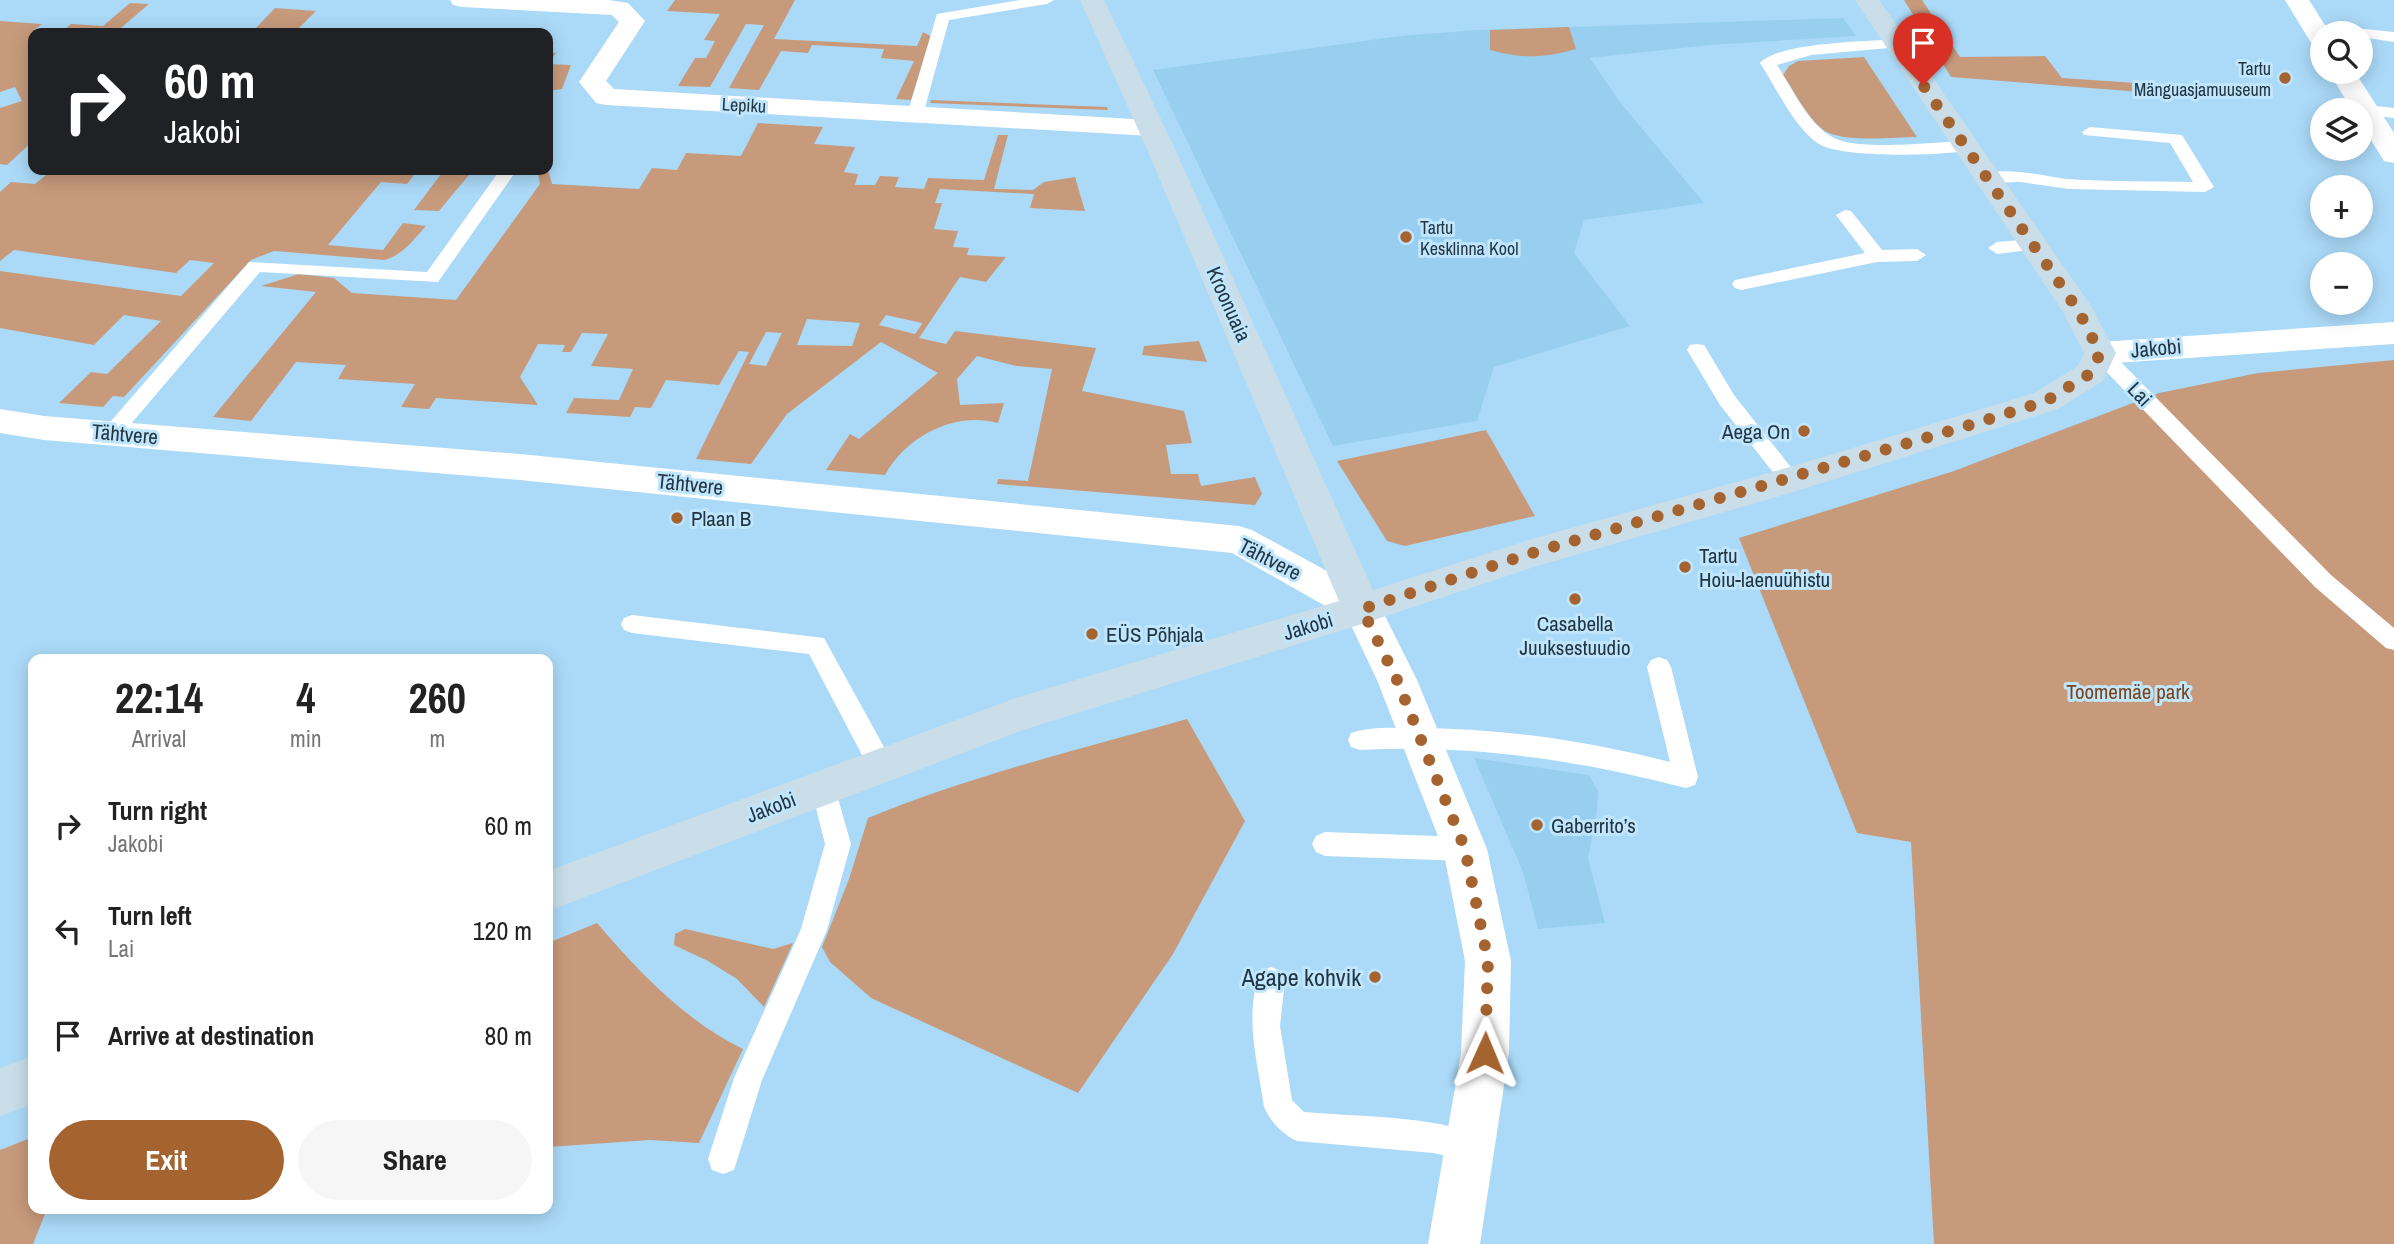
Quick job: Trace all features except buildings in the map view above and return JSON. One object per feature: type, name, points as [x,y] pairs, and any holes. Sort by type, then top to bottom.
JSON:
[{"type":"main road","name":"Kroonuaia","points":[[1092,0],[1362,609]]},
{"type":"main road","name":"Lai","points":[[1867,0],[2078,310],[2100,353]]},
{"type":"main road","name":"Jakobi","points":[[553,889],[1016,715],[1362,609],[1532,553],[1790,480],[2046,401],[2091,373],[2100,353]]},
{"type":"main road","points":[[0,1092],[28,1082]]},
{"type":"street","name":"Lepiku","points":[[462,0],[619,8],[632,21],[592,82],[606,97],[1151,128]]},
{"type":"street","points":[[2297,0],[2310,21]]},
{"type":"street","points":[[2373,121],[2394,155]]},
{"type":"street","name":"Jakobi","points":[[2100,353],[2394,333]]},
{"type":"street","name":"Tähtvere","points":[[0,421],[44,428],[520,467],[1238,540],[1362,609]]},
{"type":"street","points":[[1362,609],[1397,680],[1465,849],[1488,961],[1485,1053],[1454,1244]]},
{"type":"lane","points":[[915,114],[942,17],[1046,0]]},
{"type":"lane","points":[[2373,35],[2394,37]]},
{"type":"lane","points":[[1895,44],[1799,53],[1779,56],[1768,63],[1817,131],[1829,143],[1848,148],[1965,146]]},
{"type":"lane","points":[[2373,111],[2394,113]]},
{"type":"lane","points":[[1987,178],[2020,177],[2069,184],[2205,187],[2176,138],[2090,132]]},
{"type":"lane","points":[[112,433],[255,267],[432,278],[505,175]]},
{"type":"lane","points":[[1845,215],[1877,256]]},
{"type":"lane","points":[[1997,248],[2033,244]]},
{"type":"lane","points":[[1741,284],[1877,256],[1917,255]]},
{"type":"lane","points":[[1697,350],[1727,400],[1790,480]]},
{"type":"lane","name":"Lai","points":[[2100,353],[2323,581],[2394,641]]},
{"type":"lane","points":[[632,624],[816,645],[881,766]]},
{"type":"lane","points":[[1360,740],[1420,736],[1615,758],[1686,777],[1659,667]]},
{"type":"lane","points":[[723,1159],[748,1078],[814,930],[838,844],[823,788]]},
{"type":"lane","points":[[1325,844],[1465,849]]},
{"type":"lane","points":[[1271,979],[1266,1026],[1279,1107],[1297,1126],[1433,1138],[1470,1146]]},
{"type":"shaded area","name":"Tartu Kesklinna Kool","points":[[1843,18],[1856,36],[1710,45],[1590,58],[1619,101],[1704,203],[1584,220],[1574,253],[1630,326],[1494,367],[1477,421],[1333,446],[1153,70],[1400,36],[1476,30]]},
{"type":"shaded area","points":[[1474,758],[1589,775],[1598,791],[1588,858],[1605,923],[1538,929],[1523,872]]},
{"type":"green space","points":[[675,0],[795,0],[774,39],[917,46],[923,32],[932,37],[911,100],[896,99],[914,61],[881,58],[884,49],[812,45],[808,53],[781,51],[759,90],[729,88],[764,25],[746,24],[710,87],[678,86],[695,58],[706,58],[715,41],[704,40],[720,14],[667,11]]},
{"type":"green space","points":[[1904,0],[1922,0],[1960,57],[2045,56],[2062,78],[2151,84],[2154,93],[1951,77]]},
{"type":"green space","points":[[130,3],[149,4],[121,28],[66,28],[71,24],[103,26]]},
{"type":"green space","points":[[275,8],[316,11],[299,28],[256,28]]},
{"type":"green space","points":[[0,21],[42,24],[37,28],[28,28],[28,146],[7,165],[0,164],[0,108],[22,101],[15,87],[0,92]]},
{"type":"green space","points":[[1569,27],[1576,49],[1533,56],[1490,50],[1490,30]]},
{"type":"green space","points":[[1864,57],[1917,137],[1853,138],[1829,133],[1810,116],[1783,75],[1789,66],[1798,61]]},
{"type":"green space","points":[[553,64],[571,65],[562,89],[553,90]]},
{"type":"green space","points":[[931,100],[1107,107],[1108,110],[930,103]]},
{"type":"green space","points":[[758,123],[823,127],[814,144],[855,147],[844,172],[858,174],[855,185],[875,185],[880,176],[899,177],[895,187],[924,189],[928,178],[984,180],[998,135],[1008,135],[994,189],[1033,190],[1044,182],[1075,177],[1085,211],[1030,208],[1034,194],[940,189],[935,203],[942,203],[934,229],[958,231],[953,247],[969,248],[967,255],[1006,257],[986,282],[960,277],[919,338],[946,344],[955,331],[1096,348],[1082,391],[1184,411],[1192,443],[1166,445],[1171,474],[1198,474],[1201,486],[1255,477],[1262,494],[1255,505],[997,484],[998,479],[1028,481],[1052,369],[1016,366],[977,356],[957,379],[960,405],[1004,403],[998,423],[965,421],[933,430],[905,449],[885,475],[826,470],[850,434],[859,439],[938,373],[881,342],[787,414],[751,464],[696,459],[749,352],[739,351],[719,385],[666,380],[651,408],[635,407],[630,417],[566,413],[574,398],[619,400],[633,369],[591,366],[608,334],[582,333],[571,352],[562,352],[565,345],[538,344],[520,377],[538,405],[436,398],[429,409],[401,407],[415,384],[338,379],[346,365],[296,362],[251,421],[213,417],[316,292],[261,286],[299,274],[334,278],[352,293],[456,300],[540,184],[538,175],[549,175],[552,184],[639,189],[652,168],[677,170],[686,153],[741,156]],"holes":[[[886,315],[922,323],[915,334],[879,325]],[[807,319],[860,323],[852,346],[797,345]],[[766,332],[782,333],[766,366],[749,364]]]},
{"type":"green space","points":[[46,175],[414,175],[407,184],[381,182],[328,245],[383,250],[403,223],[426,226],[408,246],[385,260],[274,251],[251,260],[124,397],[113,396],[103,407],[59,403],[91,372],[107,374],[161,321],[124,315],[94,345],[0,328],[0,271],[181,296],[214,263],[190,260],[176,273],[14,250],[0,261],[0,192],[11,182],[35,184]]},
{"type":"green space","points":[[440,175],[469,175],[439,211],[414,210]]},
{"type":"green space","points":[[1199,341],[1207,362],[1142,355],[1144,346]]},
{"type":"green space","name":"Toomemäe park","points":[[2394,360],[2394,1244],[1934,1244],[1911,842],[1857,833],[1739,538],[1954,471],[2159,393],[2258,373]]},
{"type":"green space","points":[[1486,430],[1535,516],[1405,546],[1387,541],[1337,461]]},
{"type":"green space","points":[[1187,719],[1245,821],[1173,954],[1078,1093],[871,998],[830,962],[822,947],[849,879],[868,818],[986,776]]},
{"type":"green space","points":[[597,923],[664,994],[701,1024],[743,1049],[699,1143],[650,1140],[553,1147],[553,941]]},
{"type":"green space","points":[[685,929],[773,949],[793,943],[764,1007],[737,979],[674,945],[675,934]]},
{"type":"green space","points":[[28,1139],[28,1214],[45,1214],[33,1244],[0,1244],[0,1150]]},
{"type":"place","name":"Tartu Mänguasjamuuseum","points":[[2285,78]]},
{"type":"place","name":"Tartu Kesklinna Kool","points":[[1406,237]]},
{"type":"place","name":"Aega On","points":[[1804,431]]},
{"type":"place","name":"Plaan B","points":[[677,518]]},
{"type":"place","name":"Tartu Hoiu-laenuühistu","points":[[1685,567]]},
{"type":"place","name":"Casabella Juuksestuudio","points":[[1575,599]]},
{"type":"place","name":"EÜS Põhjala","points":[[1092,634]]},
{"type":"place","name":"Gaberrito’s","points":[[1537,825]]},
{"type":"place","name":"Agape kohvik","points":[[1375,977]]},
{"type":"route","points":[[1485,1053],[1488,961],[1465,849],[1397,680],[1362,609],[1532,553],[1790,480],[2046,401],[2091,373],[2100,353],[2078,310],[1923,85]]}]
